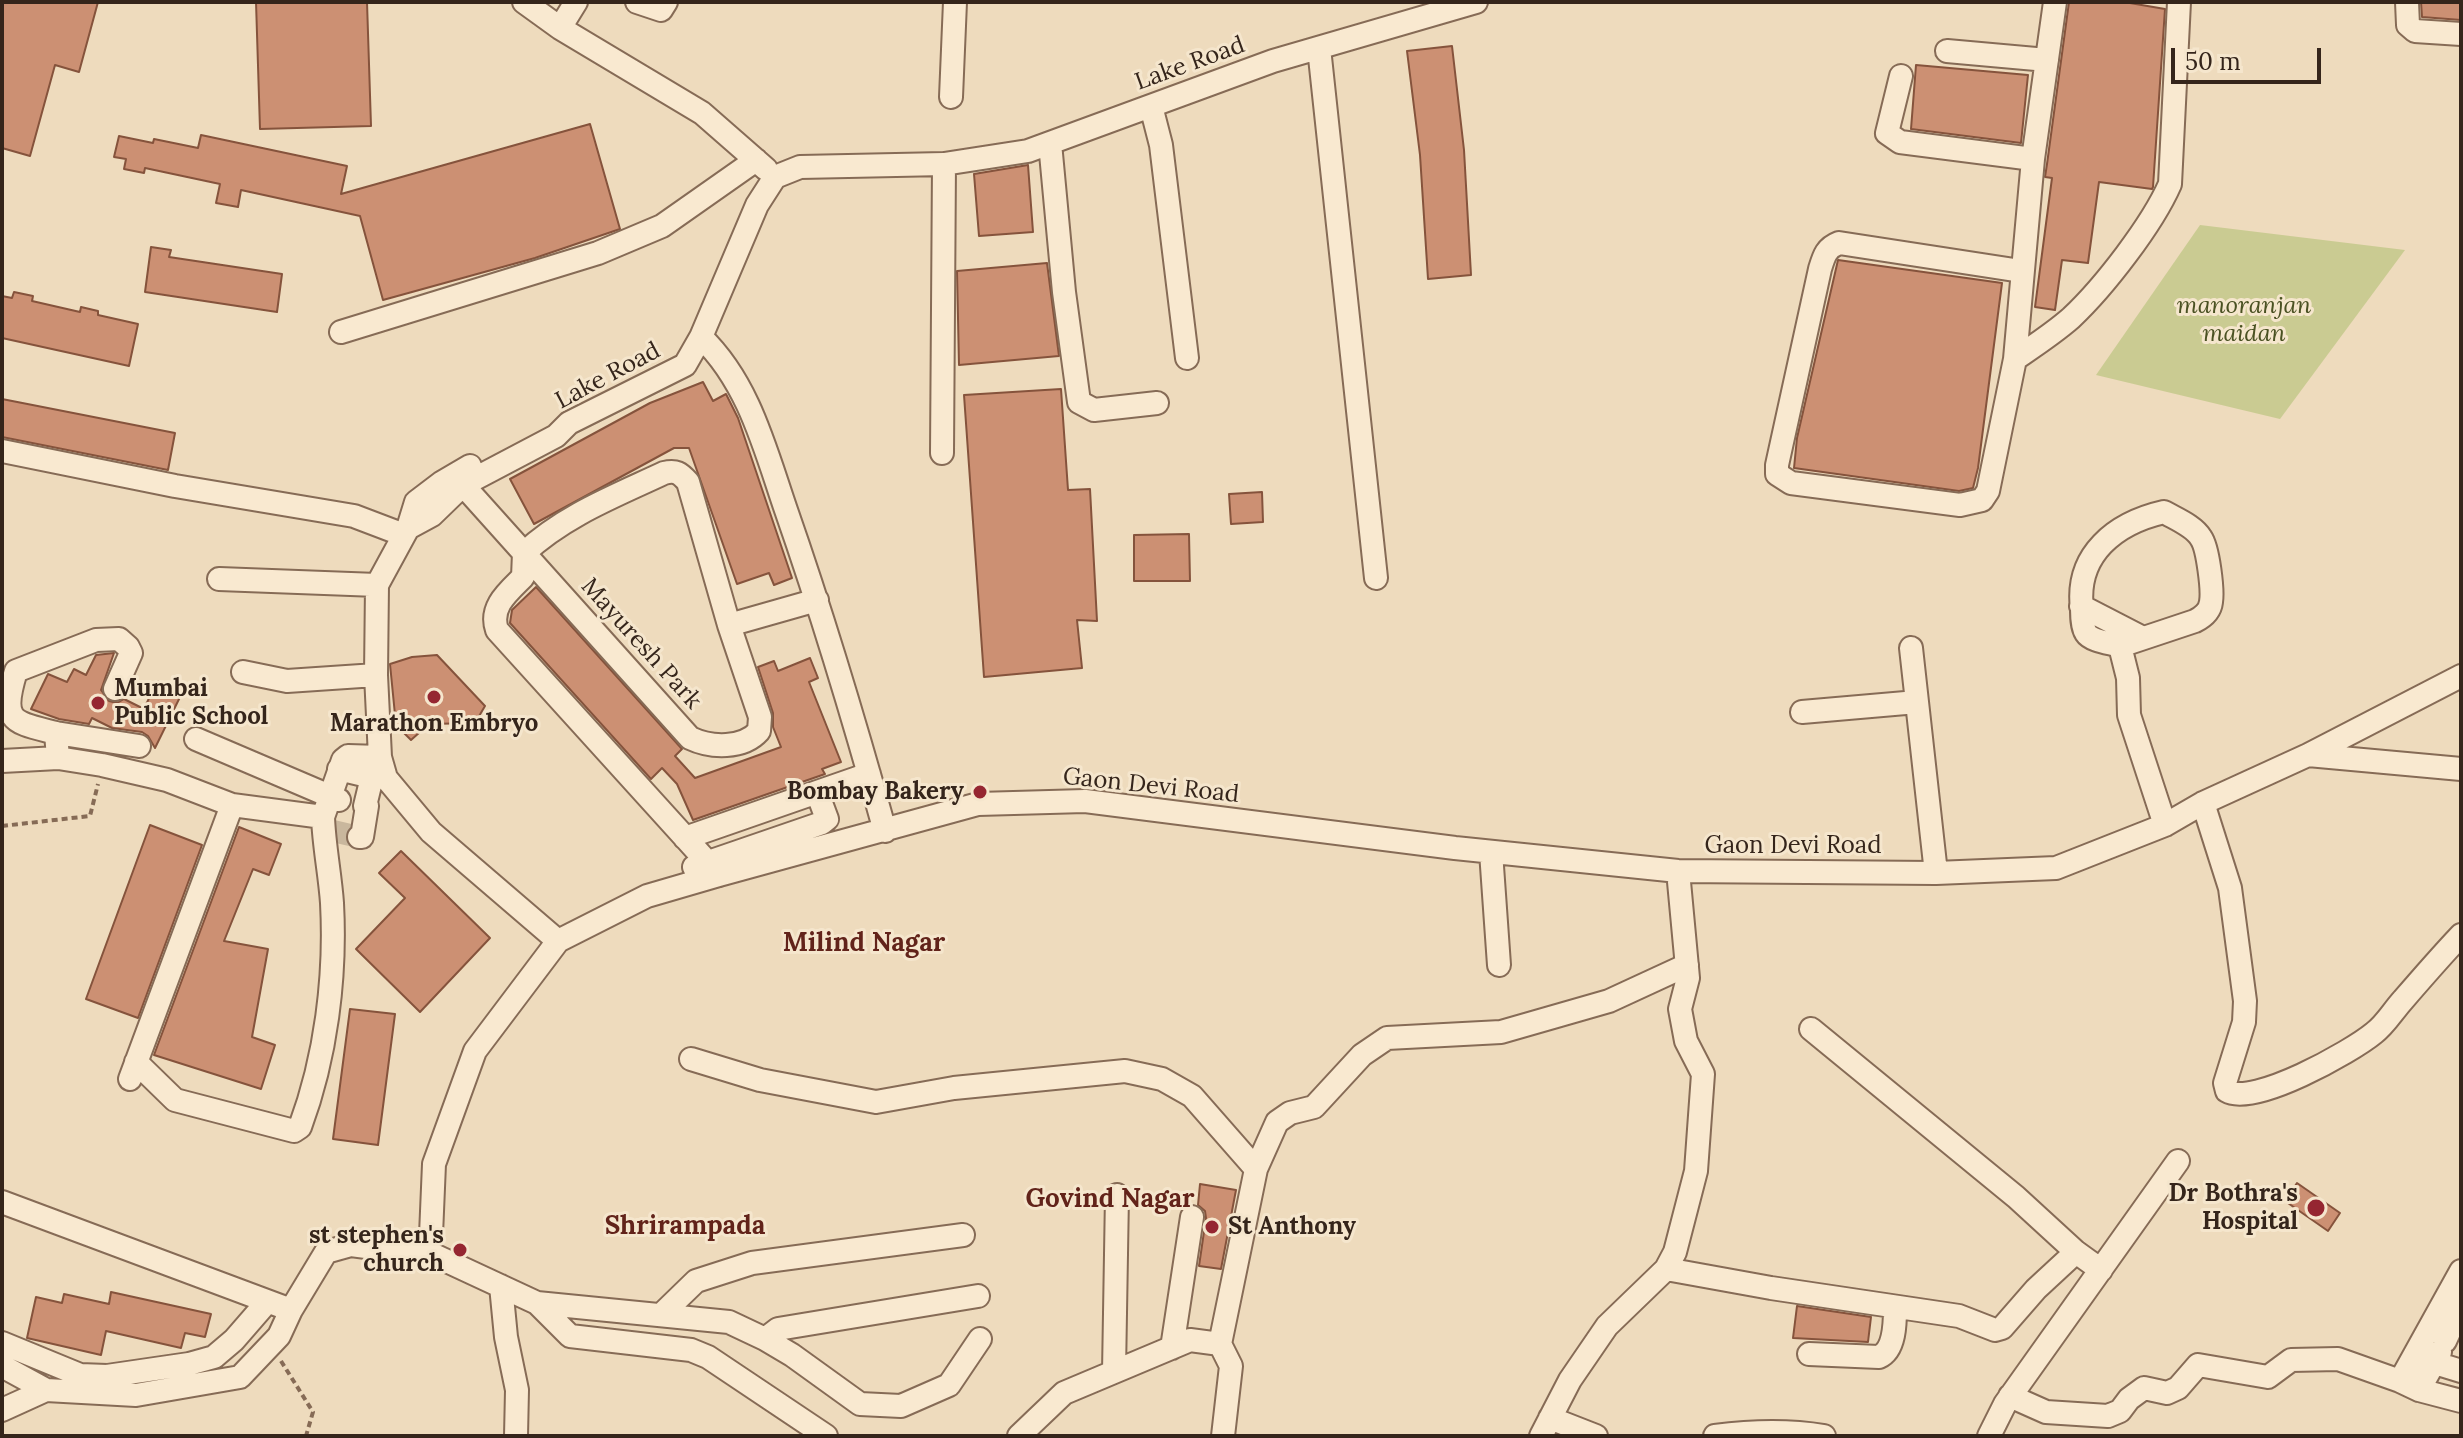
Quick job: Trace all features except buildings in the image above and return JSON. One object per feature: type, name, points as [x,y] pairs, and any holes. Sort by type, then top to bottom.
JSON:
[{"type":"street","points":[[560,28],[576,2]]},
{"type":"street","points":[[637,2],[661,10],[666,2]]},
{"type":"street","points":[[951,97],[955,2]]},
{"type":"street","name":"Lake Road","points":[[464,481],[553,425],[569,423],[685,365],[701,337],[757,205],[775,177],[800,167],[944,164],[1028,151],[1273,61],[1476,2]]},
{"type":"street","points":[[2021,271],[1839,243],[1831,246],[1820,269],[1777,474],[1791,483],[1960,505],[1982,500],[1988,491],[2015,359],[2033,159],[2055,2]]},
{"type":"street","points":[[2015,359],[2071,318],[2160,206],[2170,184],[2179,2]]},
{"type":"street","points":[[2407,2],[2408,25],[2415,31],[2461,34]]},
{"type":"street","points":[[532,4],[560,28],[702,113],[775,177]]},
{"type":"street","points":[[1319,48],[1376,578]]},
{"type":"street","points":[[1947,51],[2047,60]]},
{"type":"street","points":[[1901,76],[1887,133],[1892,139],[2033,159]]},
{"type":"street","points":[[1151,106],[1161,145],[1187,358]]},
{"type":"street","points":[[1050,143],[1064,292],[1079,402],[1094,410],[1157,403]]},
{"type":"street","points":[[341,332],[598,253],[662,226],[756,160]]},
{"type":"street","points":[[942,453],[944,164]]},
{"type":"street","points":[[701,337],[721,356],[749,403],[817,600],[885,831]]},
{"type":"street","points":[[359,837],[362,837],[375,764],[377,585],[406,532],[416,502],[464,481],[483,480],[600,417]]},
{"type":"street","points":[[2,451],[175,486],[354,516],[406,532]]},
{"type":"street","points":[[524,553],[565,520],[673,471],[680,473],[688,482],[729,625],[817,600]]},
{"type":"street","points":[[464,481],[524,553],[523,577],[503,597],[495,612],[497,630],[713,868]]},
{"type":"street","points":[[2164,512],[2188,525],[2201,538],[2207,558],[2211,603],[2204,616],[2120,646],[2085,632],[2081,606],[2082,581],[2099,546],[2107,537],[2140,518],[2164,512]]},
{"type":"street","name":"Mayuresh Park","points":[[524,553],[690,738],[716,746],[751,740],[759,731],[760,717],[729,625]]},
{"type":"street","points":[[219,579],[377,585]]},
{"type":"street","points":[[2081,606],[2143,638]]},
{"type":"street","points":[[115,689],[131,653],[119,639],[96,640],[16,671],[5,695],[4,709],[9,719],[56,733],[139,746]]},
{"type":"street","points":[[2120,646],[2128,678],[2129,715],[2165,825]]},
{"type":"street","points":[[1911,648],[1936,873]]},
{"type":"street","points":[[243,672],[287,681],[376,675]]},
{"type":"street","name":"Gaon Devi Road","points":[[423,1250],[431,1235],[434,1164],[475,1051],[558,941],[647,896],[713,868],[885,831],[978,804],[1085,801],[1491,852],[1678,871],[1936,873],[2056,868],[2165,825],[2203,803],[2308,755],[2461,676]]},
{"type":"street","points":[[1802,712],[1917,702]]},
{"type":"street","points":[[56,733],[58,758]]},
{"type":"street","points":[[196,739],[332,809]]},
{"type":"street","points":[[2308,755],[2461,769]]},
{"type":"street","points":[[232,805],[133,1070],[175,1100],[294,1131],[300,1127],[319,1058],[333,976],[332,900],[325,858],[343,760],[348,756],[375,764],[431,832],[558,941]]},
{"type":"street","points":[[2,761],[58,758],[167,780],[232,805],[332,809]]},
{"type":"street","points":[[685,838],[869,774]]},
{"type":"street","points":[[682,871],[713,868],[822,823],[827,819],[817,792]]},
{"type":"street","points":[[2203,803],[2230,888],[2245,1001],[2244,1022],[2225,1083],[2227,1091],[2232,1094],[2268,1090],[2375,1033],[2461,935]]},
{"type":"street","points":[[1491,852],[1499,965]]},
{"type":"street","points":[[1596,1436],[1546,1427],[1570,1380],[1607,1326],[1666,1269],[1675,1252],[1696,1171],[1703,1074],[1686,1041],[1680,1009],[1688,978],[1678,871]]},
{"type":"street","points":[[1223,1436],[1231,1366],[1220,1344],[1256,1169],[1277,1122],[1290,1113],[1314,1107],[1362,1055],[1387,1038],[1501,1032],[1609,1001],[1687,965]]},
{"type":"street","points":[[1811,1029],[2101,1270]]},
{"type":"street","points":[[691,1059],[760,1080],[876,1102],[954,1088],[1125,1071],[1162,1079],[1192,1096],[1256,1169]]},
{"type":"street","points":[[1989,1436],[2010,1396],[2178,1161]]},
{"type":"street","points":[[1114,1372],[1117,1195]]},
{"type":"street","points":[[2,1202],[291,1310]]},
{"type":"street","points":[[1172,1348],[1192,1217]]},
{"type":"street","points":[[662,1314],[696,1281],[752,1263],[963,1235]]},
{"type":"street","points":[[2,1366],[46,1390],[136,1395],[240,1377],[279,1336],[326,1252],[351,1245],[397,1251],[423,1250],[537,1303],[570,1336],[691,1350],[708,1357],[826,1436]]},
{"type":"street","points":[[1666,1269],[1959,1316],[1995,1330],[2002,1328],[2036,1289],[2076,1252]]},
{"type":"street","points":[[2410,1385],[2461,1271]]},
{"type":"street","points":[[501,1286],[506,1337],[517,1390],[516,1436]]},
{"type":"street","points":[[765,1339],[778,1329],[978,1296]]},
{"type":"street","points":[[2,1343],[80,1375],[107,1376],[175,1366],[214,1357],[234,1340],[267,1302]]},
{"type":"street","points":[[537,1303],[729,1322],[765,1339],[860,1404],[901,1406],[949,1385],[980,1339]]},
{"type":"street","points":[[2410,1385],[2440,1352],[2461,1306]]},
{"type":"street","points":[[1809,1354],[1879,1357],[1886,1354],[1890,1348],[1895,1308]]},
{"type":"street","points":[[1019,1436],[1064,1393],[1190,1340],[1220,1344]]},
{"type":"street","points":[[2440,1352],[2461,1371]]},
{"type":"street","points":[[2010,1396],[2046,1412],[2108,1416],[2120,1411],[2129,1399],[2144,1388],[2167,1393],[2178,1388],[2198,1365],[2268,1377],[2291,1360],[2338,1359],[2461,1401]]},
{"type":"street","points":[[2,1410],[46,1390]]},
{"type":"street","points":[[1715,1436],[1751,1431],[1803,1432],[1824,1436]]},
{"type":"path","points":[[2,826],[90,816],[102,765]]},
{"type":"path","points":[[270,1345],[313,1412],[306,1436]]},
{"type":"green space","name":"manoranjan maidan","points":[[2200,225],[2405,250],[2280,419],[2096,375]]},
{"type":"tunnel","points":[[333,831],[359,837]]},
{"type":"place","name":"Marathon Embryo","points":[[434,697]]},
{"type":"place","name":"Mumbai Public School","points":[[98,703]]},
{"type":"place","name":"Bombay Bakery","points":[[980,792]]},
{"type":"place","name":"Dr Bothra's Hospital","points":[[2316,1208]]},
{"type":"place","name":"St Anthony","points":[[1212,1227]]},
{"type":"place","name":"st stephen's church","points":[[460,1250]]},
{"type":"district","name":"Milind Nagar","points":[[864,944]]},
{"type":"district","name":"Govind Nagar","points":[[1110,1200]]},
{"type":"district","name":"Shrirampada","points":[[685,1227]]}]
